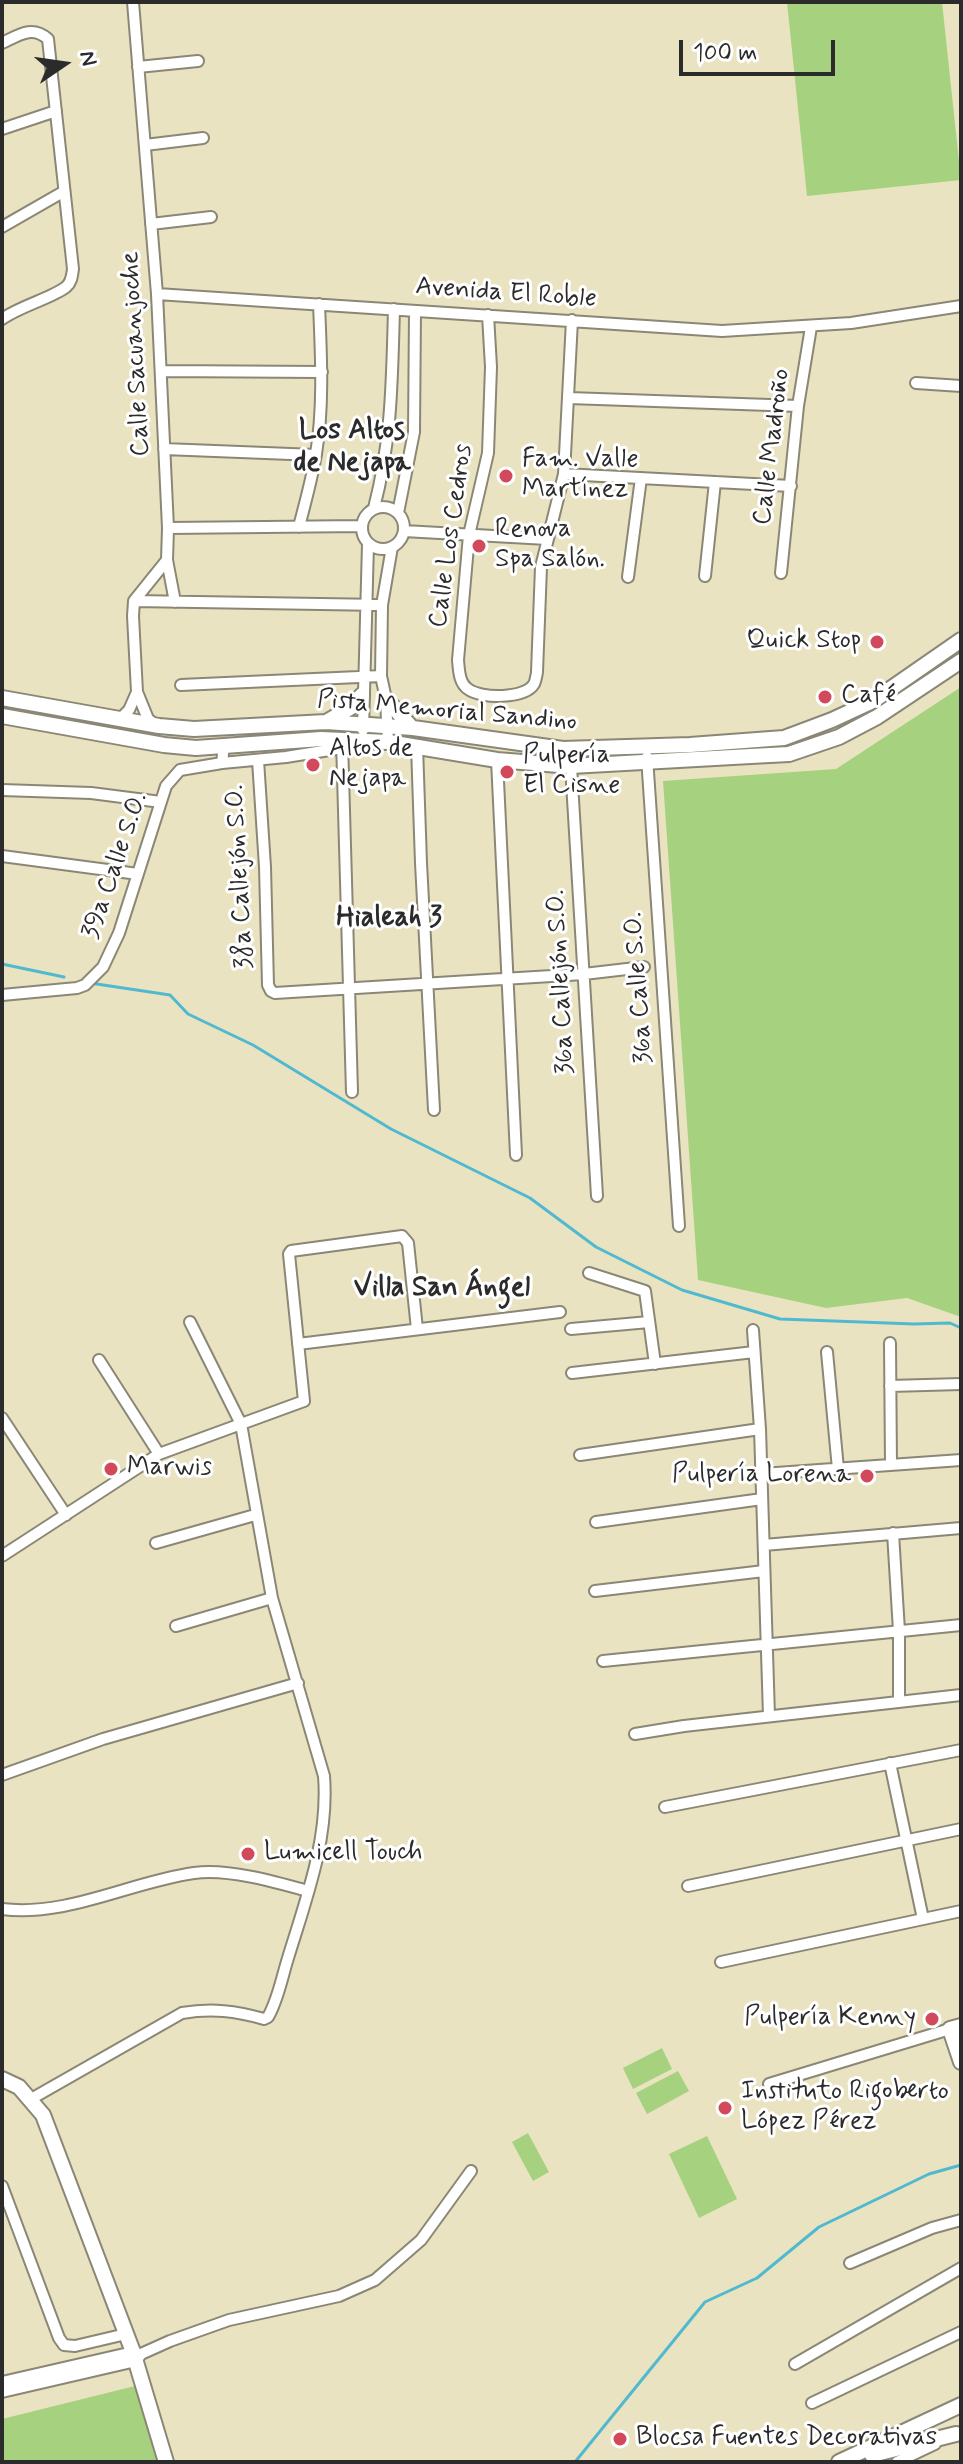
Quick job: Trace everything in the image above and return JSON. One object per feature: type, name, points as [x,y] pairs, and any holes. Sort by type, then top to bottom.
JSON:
[{"type":"main road","name":"Pista Memorial Sandino","points":[[2,698],[159,726],[194,729],[326,722],[363,724],[563,749],[784,738],[873,701],[961,640]]},
{"type":"main road","points":[[936,677],[940,668],[961,654]]},
{"type":"main road","name":"Pista Memorial Sandino","points":[[2,716],[196,748],[283,739],[342,744],[388,742],[497,760],[571,766],[789,754],[877,717],[961,661]]},
{"type":"main road","points":[[326,722],[350,708],[362,695]]},
{"type":"main road","points":[[386,699],[401,719],[413,728]]},
{"type":"main road","points":[[224,745],[229,736],[256,732],[270,725]]},
{"type":"main road","points":[[956,2028],[961,2062]]},
{"type":"main road","points":[[2,2079],[19,2087],[43,2115],[137,2356],[166,2462]]},
{"type":"main road","points":[[894,2439],[961,2405]]},
{"type":"main road","points":[[843,2460],[961,2415]]},
{"type":"main road","points":[[843,2460],[958,2433]]},
{"type":"street","name":"Calle Sacuanjoche","points":[[133,2],[157,294],[167,560],[175,602]]},
{"type":"street","points":[[2,43],[28,31],[39,31],[48,39],[73,269],[72,279],[66,287],[2,319]]},
{"type":"street","points":[[138,67],[198,61]]},
{"type":"street","points":[[2,129],[56,111]]},
{"type":"street","points":[[145,145],[203,138]]},
{"type":"street","points":[[2,227],[63,192]]},
{"type":"street","points":[[151,224],[211,217]]},
{"type":"street","name":"Avenida El Roble","points":[[157,294],[722,331],[851,323],[961,306]]},
{"type":"street","points":[[299,527],[316,455],[322,372],[319,304]]},
{"type":"street","points":[[363,741],[368,544],[361,526],[365,516],[374,508],[384,469],[392,415],[394,309]]},
{"type":"street","points":[[368,544],[380,549],[392,547],[404,531],[398,513],[414,432],[415,311]]},
{"type":"street","name":"Calle Los Cedros","points":[[488,315],[491,367],[488,453],[469,535],[458,660],[460,678],[466,688],[499,696],[524,692],[535,684],[541,567],[547,539]]},
{"type":"street","points":[[404,531],[547,539],[564,474],[572,320]]},
{"type":"street","name":"Calle Madroño","points":[[781,573],[798,406],[811,327]]},
{"type":"street","points":[[161,371],[322,372]]},
{"type":"street","points":[[916,383],[961,386]]},
{"type":"street","points":[[569,398],[798,406]]},
{"type":"street","points":[[164,449],[316,455]]},
{"type":"street","points":[[564,474],[791,486]]},
{"type":"street","points":[[628,577],[641,478]]},
{"type":"street","points":[[705,576],[715,482]]},
{"type":"street","points":[[374,508],[387,507],[398,513]]},
{"type":"street","points":[[168,528],[361,526]]},
{"type":"street","points":[[388,742],[386,699],[381,676],[382,605],[392,547]]},
{"type":"street","points":[[159,726],[148,719],[137,692],[133,616],[134,601],[167,560]]},
{"type":"street","points":[[134,601],[382,605]]},
{"type":"street","points":[[181,685],[381,676]]},
{"type":"street","points":[[119,720],[129,710],[137,692]]},
{"type":"street","points":[[342,744],[352,1092]]},
{"type":"street","name":"39a Calle S.O.","points":[[2,995],[62,992],[85,985],[103,967],[119,933],[166,786],[180,770],[258,760],[342,744]]},
{"type":"street","points":[[222,763],[224,745]]},
{"type":"street","points":[[417,746],[434,1110]]},
{"type":"street","name":"36a Calle S.O.","points":[[646,746],[679,1226]]},
{"type":"street","name":"38a Callejón S.O.","points":[[258,760],[268,985],[275,993],[350,989]]},
{"type":"street","points":[[497,760],[516,1155]]},
{"type":"street","name":"36a Callejón S.O.","points":[[571,766],[597,1196]]},
{"type":"street","points":[[2,790],[91,793],[161,802]]},
{"type":"street","points":[[2,856],[138,874]]},
{"type":"street","points":[[350,989],[584,974],[644,967]]},
{"type":"street","points":[[2,1556],[159,1454],[304,1401],[291,1251],[402,1236],[408,1243],[417,1329]]},
{"type":"street","points":[[589,1273],[645,1291],[655,1364]]},
{"type":"street","points":[[298,1344],[560,1312]]},
{"type":"street","points":[[31,2099],[182,2013],[202,2009],[233,2011],[264,2019],[268,2017],[308,1891],[324,1827],[324,1776],[272,1598],[241,1424],[190,1322]]},
{"type":"street","points":[[571,1329],[649,1322]]},
{"type":"street","points":[[753,1330],[762,1474],[769,1716]]},
{"type":"street","points":[[890,1343],[891,1465]]},
{"type":"street","points":[[572,1373],[754,1352]]},
{"type":"street","points":[[827,1352],[838,1469]]},
{"type":"street","points":[[99,1360],[159,1454]]},
{"type":"street","points":[[890,1386],[961,1384]]},
{"type":"street","points":[[2,1418],[66,1515]]},
{"type":"street","points":[[580,1455],[760,1429]]},
{"type":"street","points":[[762,1474],[961,1460]]},
{"type":"street","points":[[596,1522],[762,1499]]},
{"type":"street","points":[[156,1543],[255,1515]]},
{"type":"street","points":[[764,1545],[961,1528]]},
{"type":"street","points":[[893,1533],[899,1631],[899,1702]]},
{"type":"street","points":[[595,1591],[764,1571]]},
{"type":"street","points":[[176,1626],[272,1598]]},
{"type":"street","points":[[603,1661],[961,1625]]},
{"type":"street","points":[[2,1775],[103,1739],[298,1683]]},
{"type":"street","points":[[635,1734],[961,1695]]},
{"type":"street","points":[[665,1807],[961,1750]]},
{"type":"street","points":[[890,1763],[923,1919]]},
{"type":"street","points":[[688,1886],[961,1829]]},
{"type":"street","points":[[2,1909],[22,1912],[77,1903],[196,1872],[235,1875],[308,1891]]},
{"type":"street","points":[[721,1962],[961,1911]]},
{"type":"street","points":[[769,2084],[956,2028]]},
{"type":"street","points":[[2,2392],[137,2356],[229,2320],[339,2296],[375,2280],[421,2240],[471,2171]]},
{"type":"street","points":[[2,2186],[64,2345],[75,2346],[126,2334]]},
{"type":"street","points":[[850,2263],[932,2228],[961,2220]]},
{"type":"street","points":[[795,2364],[961,2268]]},
{"type":"street","points":[[812,2403],[961,2332]]},
{"type":"street","points":[[2,2382],[137,2356]]},
{"type":"street","points":[[897,2462],[958,2433]]},
{"type":"green space","points":[[787,2],[942,2],[961,180],[807,196]]},
{"type":"green space","points":[[961,687],[961,1317],[907,1298],[826,1308],[698,1280],[663,781],[836,769]]},
{"type":"green space","points":[[662,2048],[672,2069],[633,2089],[623,2068]]},
{"type":"green space","points":[[678,2071],[689,2091],[647,2114],[636,2093]]},
{"type":"green space","points":[[528,2133],[549,2172],[533,2181],[512,2142]]},
{"type":"green space","points":[[707,2136],[737,2199],[699,2218],[669,2154]]},
{"type":"green space","points":[[143,2384],[166,2462],[2,2462],[2,2419]]},
{"type":"waterway","points":[[2,964],[64,977]]},
{"type":"waterway","points":[[90,983],[170,995],[188,1014],[253,1045],[391,1129],[530,1198],[596,1247],[682,1290],[780,1319],[950,1323],[961,1328]]},
{"type":"waterway","points":[[575,2462],[705,2302],[757,2278],[819,2227],[929,2174],[961,2165]]},
{"type":"place","name":"Fam. Valle Martínez","points":[[506,476]]},
{"type":"place","name":"Renova Spa Salón.","points":[[479,546]]},
{"type":"place","name":"Quick Stop","points":[[877,642]]},
{"type":"place","name":"Café","points":[[825,697]]},
{"type":"place","name":"Altos de Nejapa","points":[[313,765]]},
{"type":"place","name":"Pulpería El Cisne","points":[[507,772]]},
{"type":"place","name":"Marwis","points":[[111,1469]]},
{"type":"place","name":"Pulpería Lorena","points":[[867,1476]]},
{"type":"place","name":"Lumicell Touch","points":[[248,1854]]},
{"type":"place","name":"Pulpería Kenny","points":[[932,2019]]},
{"type":"place","name":"Instituto Rigoberto López Pérez","points":[[725,2108]]},
{"type":"place","name":"Blocsa Fuentes Decorativas","points":[[620,2439]]},
{"type":"district","name":"Los Altos de Nejapa","points":[[352,448]]},
{"type":"district","name":"Hialeah 3","points":[[389,919]]},
{"type":"district","name":"Villa San Ángel","points":[[442,1289]]}]
